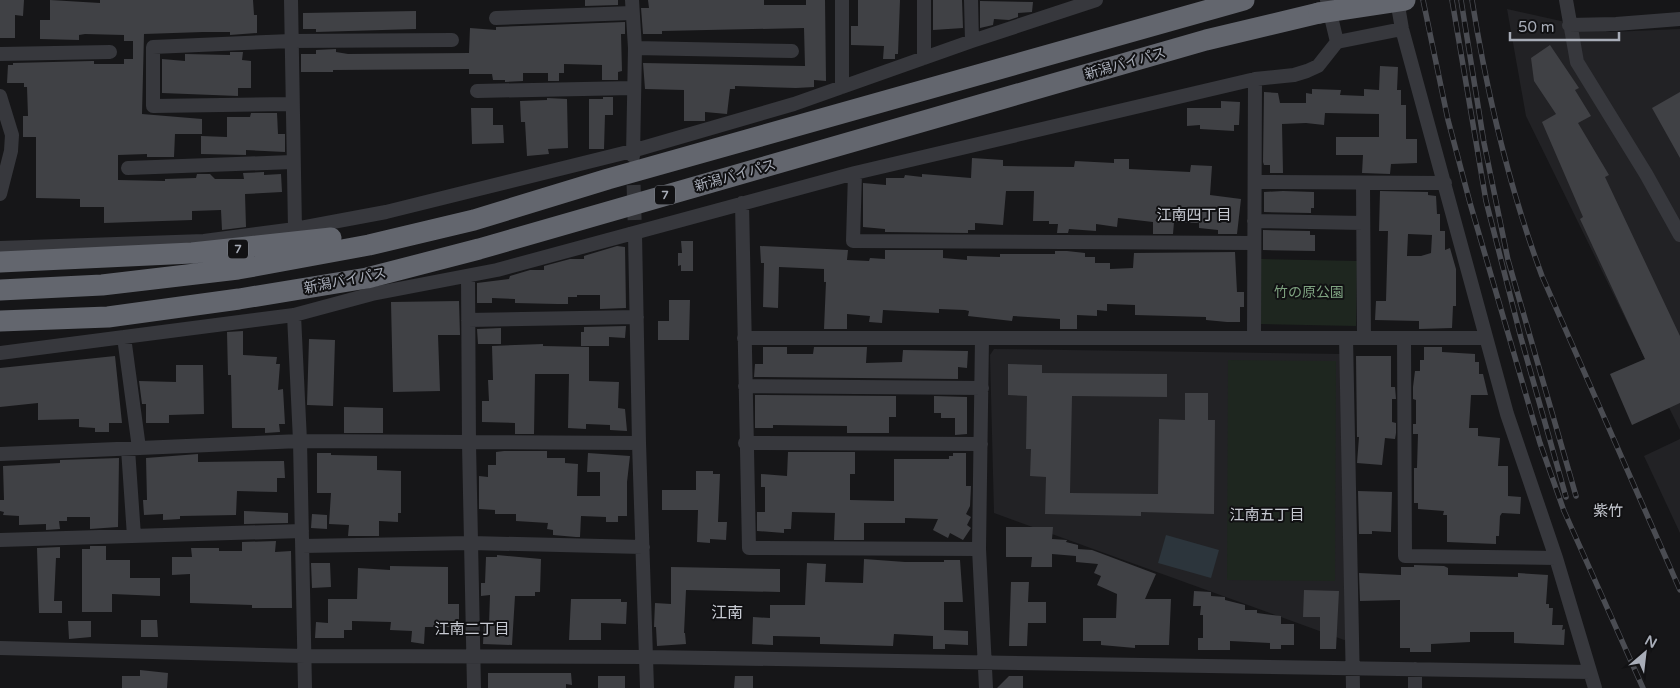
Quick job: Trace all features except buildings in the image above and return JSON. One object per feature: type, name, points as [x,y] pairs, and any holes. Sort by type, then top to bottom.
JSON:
[{"type":"highway","name":"7","points":[[0,290],[102,285],[238,268],[369,245],[474,220],[618,176],[1244,0]]},
{"type":"highway","name":"新潟バイパス","points":[[0,321],[108,316],[239,299],[367,278],[479,249],[1323,7],[1405,0]]},
{"type":"highway","name":"7","points":[[0,262],[192,253],[283,245],[474,220]]},
{"type":"street","points":[[290,0],[292,162],[295,229]]},
{"type":"street","points":[[842,0],[842,87]]},
{"type":"street","points":[[924,0],[924,58]]},
{"type":"street","points":[[971,0],[972,41]]},
{"type":"street","points":[[0,248],[204,240],[295,229],[386,212],[633,154],[794,104],[972,41],[1096,0]]},
{"type":"street","points":[[1397,0],[1402,30],[1446,182],[1485,338],[1507,414],[1556,558],[1595,688]]},
{"type":"street","points":[[1566,0],[1577,62],[1646,174],[1680,235]]},
{"type":"street","points":[[496,18],[632,6],[634,48],[633,154]]},
{"type":"street","points":[[1323,7],[1337,42]]},
{"type":"street","points":[[1569,25],[1616,24],[1680,19]]},
{"type":"street","points":[[0,353],[294,315],[372,294],[468,276],[636,234],[855,173],[1255,79],[1294,75],[1318,66],[1337,42],[1402,30]]},
{"type":"street","points":[[291,104],[153,106],[153,47],[291,41],[452,40]]},
{"type":"street","points":[[634,48],[792,51]]},
{"type":"street","points":[[0,54],[110,52]]},
{"type":"street","points":[[1254,338],[1255,79]]},
{"type":"street","points":[[477,91],[634,88]]},
{"type":"street","points":[[0,96],[12,135],[11,151],[0,194]]},
{"type":"street","points":[[128,168],[292,162]]},
{"type":"street","points":[[855,173],[853,241],[1254,243]]},
{"type":"street","points":[[1255,182],[1363,184],[1446,182]]},
{"type":"street","points":[[1363,184],[1364,338]]},
{"type":"street","points":[[742,203],[745,443],[749,548],[980,549]]},
{"type":"street","points":[[1254,221],[1363,223]]},
{"type":"street","points":[[636,234],[639,443],[647,688]]},
{"type":"street","points":[[468,276],[468,444],[474,688]]},
{"type":"street","points":[[294,315],[300,441],[305,688]]},
{"type":"street","points":[[468,320],[637,317]]},
{"type":"street","points":[[124,337],[134,448],[134,536]]},
{"type":"street","points":[[744,338],[1485,338]]},
{"type":"street","points":[[982,338],[980,549],[986,688]]},
{"type":"street","points":[[1346,338],[1353,688]]},
{"type":"street","points":[[1404,338],[1405,556],[1556,558]]},
{"type":"street","points":[[745,386],[982,388]]},
{"type":"street","points":[[0,454],[300,441],[468,444],[639,443]]},
{"type":"street","points":[[745,443],[981,444]]},
{"type":"street","points":[[0,540],[302,531]]},
{"type":"street","points":[[302,546],[471,543],[643,547]]},
{"type":"street","points":[[0,648],[304,656],[646,657],[985,661],[1590,672]]},
{"type":"street","points":[[1415,669],[1415,688]]},
{"type":"shaded area","points":[[1507,9],[1610,32],[1680,29],[1680,430],[1526,116]]},
{"type":"shaded area","points":[[994,349],[1343,354],[1347,641],[994,513],[990,355]]},
{"type":"shaded area","points":[[1680,439],[1680,533],[1644,456]]},
{"type":"shaded area","points":[[1166,535],[1219,550],[1211,578],[1158,563]]},
{"type":"green space","name":"竹の原公園","points":[[1261,259],[1357,261],[1356,326],[1260,324]]},
{"type":"green space","points":[[1228,360],[1336,361],[1335,581],[1227,580]]},
{"type":"tunnel","points":[[633,164],[635,234]]},
{"type":"railway","points":[[1423,0],[1448,120],[1470,203],[1540,443],[1564,511],[1643,688]]},
{"type":"railway","points":[[1452,0],[1486,201],[1521,338],[1566,497]]},
{"type":"railway","points":[[1461,0],[1484,143],[1508,260],[1576,496]]},
{"type":"railway","points":[[1472,0],[1500,140],[1530,242],[1542,276],[1680,590]]},
{"type":"district","name":"江南四丁目","points":[[1194,215]]},
{"type":"district","name":"紫竹","points":[[1608,511]]},
{"type":"district","name":"江南五丁目","points":[[1267,515]]},
{"type":"district","name":"江南","points":[[727,612]]},
{"type":"district","name":"江南二丁目","points":[[472,629]]}]
